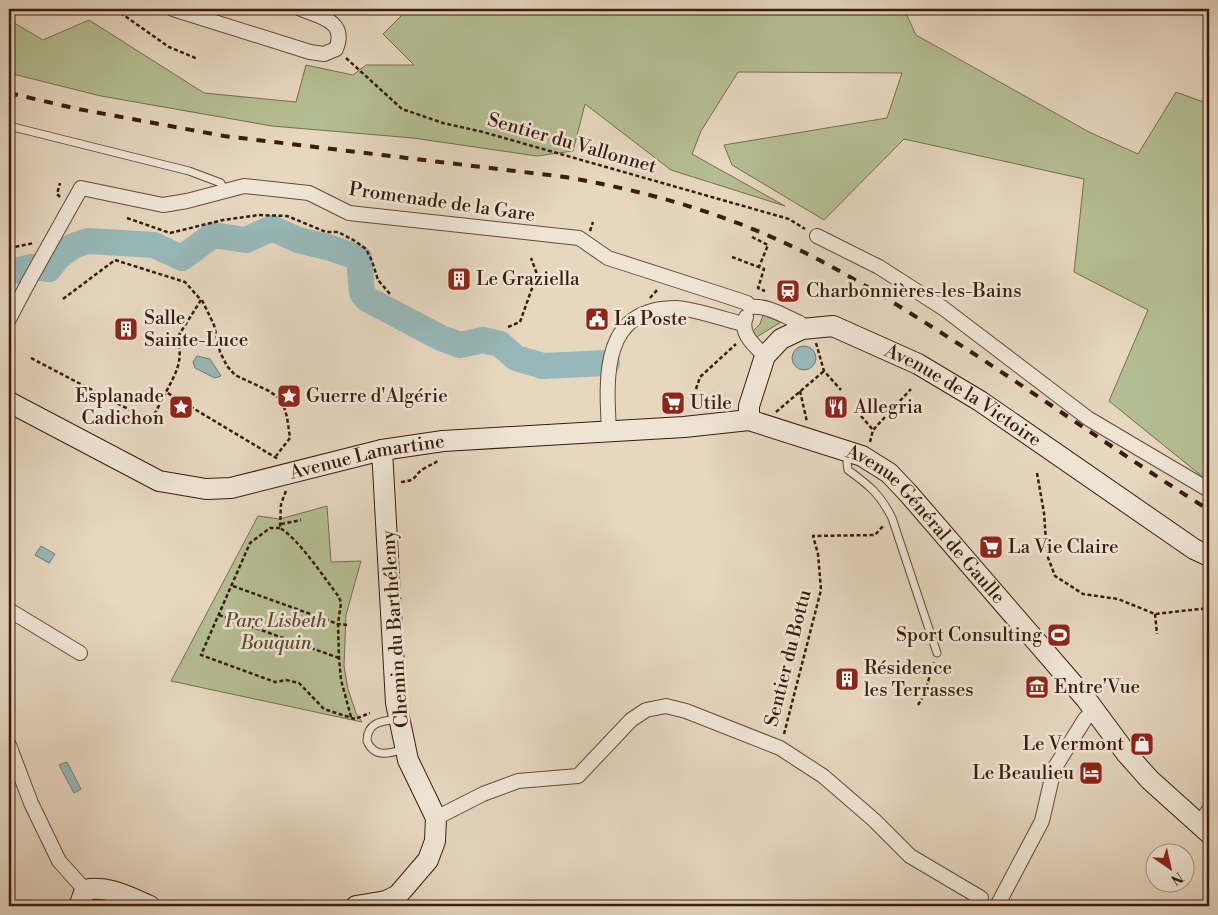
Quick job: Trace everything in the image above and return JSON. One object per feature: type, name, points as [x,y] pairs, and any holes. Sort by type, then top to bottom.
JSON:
[{"type":"street","points":[[173,9],[310,52],[324,54],[336,49],[340,38],[337,28],[329,20],[301,9]]},
{"type":"street","name":"Promenade de la Gare","points":[[9,319],[81,188],[163,205],[187,201],[244,186],[309,193],[349,213],[579,238],[608,258],[729,297],[746,303],[750,307],[761,306],[800,323],[808,334]]},
{"type":"street","points":[[817,236],[878,267],[943,308],[1089,419],[1209,490]]},
{"type":"street","points":[[749,420],[750,406],[764,356],[746,335],[743,324],[750,307]]},
{"type":"street","points":[[609,431],[606,385],[610,372],[611,353],[616,339],[628,322],[646,313],[677,308],[743,324]]},
{"type":"street","name":"Avenue de la Victoire","points":[[764,356],[781,339],[808,334],[833,326],[918,364],[980,401],[1194,549],[1209,556]]},
{"type":"street","name":"Avenue Lamartine","points":[[9,402],[159,481],[183,487],[206,489],[231,488],[382,450],[443,441],[749,420]]},
{"type":"street","name":"Avenue Général de Gaulle","points":[[749,420],[859,449],[889,473],[1094,711],[1148,777],[1206,823]]},
{"type":"street","name":"Chemin du Barthélemy","points":[[356,906],[386,901],[398,895],[428,860],[435,841],[436,818],[404,749],[388,720],[382,450]]},
{"type":"street","points":[[9,610],[80,653]]},
{"type":"street","points":[[436,818],[483,794],[518,781],[578,776],[631,720],[646,710],[666,706],[686,711],[780,748],[823,776],[874,820],[910,856],[981,898]]},
{"type":"street","points":[[996,906],[1042,821],[1054,769],[1085,719],[1094,711]]},
{"type":"street","points":[[9,745],[31,803],[59,862],[84,898],[94,888],[121,893],[150,906]]},
{"type":"lane","points":[[9,126],[190,171],[221,183],[223,190]]},
{"type":"lane","points":[[859,449],[847,462],[848,470],[872,487],[883,498],[892,518],[937,653]]},
{"type":"lane","points":[[388,720],[371,727],[367,741],[370,748],[383,754],[404,749]]},
{"type":"path","points":[[115,9],[169,47],[198,59]]},
{"type":"path","name":"Sentier du Vallonnet","points":[[336,49],[402,109],[443,123],[483,132],[789,218],[817,236]]},
{"type":"path","points":[[127,218],[170,233],[223,220],[259,215],[287,216],[326,232],[338,232],[366,249],[378,280],[390,294]]},
{"type":"path","points":[[752,237],[768,245],[759,267]]},
{"type":"path","points":[[732,257],[764,269],[758,288],[765,291]]},
{"type":"path","points":[[508,327],[520,322],[537,274],[531,258]]},
{"type":"path","points":[[63,299],[115,260],[185,282],[202,300],[214,325],[220,352],[230,371],[270,391],[282,400],[290,438],[276,456]]},
{"type":"path","points":[[648,300],[660,288]]},
{"type":"path","points":[[32,358],[150,421],[180,366],[180,349],[177,338],[202,300]]},
{"type":"path","points":[[808,334],[824,371],[840,390]]},
{"type":"path","points":[[696,389],[700,377],[740,339]]},
{"type":"path","points":[[775,412],[824,371]]},
{"type":"path","points":[[696,374],[700,377]]},
{"type":"path","points":[[859,449],[873,430],[911,389]]},
{"type":"path","points":[[800,391],[807,423]]},
{"type":"path","points":[[166,392],[276,456],[282,465]]},
{"type":"path","points":[[282,400],[287,397]]},
{"type":"path","points":[[861,416],[873,430]]},
{"type":"path","points":[[392,483],[416,479],[424,468],[432,466],[441,458]]},
{"type":"path","points":[[1037,473],[1044,513],[1047,555],[1055,576],[1084,594],[1118,599],[1155,614],[1209,608]]},
{"type":"path","points":[[287,486],[281,504],[281,526],[339,597],[341,603],[338,624],[339,658],[341,680],[351,717]]},
{"type":"path","points":[[301,520],[270,528],[250,543],[233,586],[201,655],[276,682],[286,680],[299,683],[324,709],[356,719],[370,713]]},
{"type":"path","name":"Sentier du Bottu","points":[[780,748],[821,590],[818,554],[813,536],[875,535],[886,520]]},
{"type":"path","points":[[233,586],[338,624],[348,625]]},
{"type":"path","points":[[1155,614],[1157,634]]},
{"type":"path","points":[[219,615],[339,658]]},
{"type":"path","points":[[918,705],[924,695],[937,653]]},
{"type":"green space","points":[[408,9],[904,9],[916,35],[1089,132],[1138,154],[1176,92],[1209,104],[1209,446],[1206,449],[1209,451],[1209,482],[1109,401],[1148,310],[1074,272],[1084,179],[904,139],[824,220],[732,165],[724,145],[887,118],[902,73],[738,72],[701,131],[692,154],[785,206],[671,170],[585,104],[573,151],[537,156],[413,138],[272,126],[101,96],[9,73],[9,20],[43,40],[89,20],[204,93],[296,102],[306,65],[353,75],[366,65],[414,65],[383,34]]},
{"type":"green space","points":[[763,315],[781,322],[755,338],[751,333],[760,324]]},
{"type":"green space","name":"Parc Lisbeth Bouquin","points":[[327,506],[331,562],[361,561],[346,615],[344,666],[348,689],[356,713],[362,722],[171,681],[258,516],[280,519]]},
{"type":"water","points":[[804,346],[813,349],[816,358],[813,367],[804,370],[795,367],[792,358],[795,349]]},
{"type":"water","points":[[197,356],[210,359],[221,376],[215,378],[195,368],[193,362]]},
{"type":"water","points":[[41,546],[55,554],[49,563],[35,555]]},
{"type":"water","points":[[67,762],[81,789],[74,793],[59,765]]},
{"type":"waterway","points":[[9,272],[32,267],[49,269],[58,257],[73,246],[88,241],[154,245],[182,258],[213,235],[246,240],[272,228],[298,240],[331,248],[359,258],[362,293],[367,299],[441,338],[460,345],[483,340],[500,344],[516,358],[543,366],[607,363]]},
{"type":"railway","points":[[9,93],[78,109],[224,136],[565,177],[643,193],[718,216],[789,245],[831,266],[872,290],[967,349],[1209,510]]},
{"type":"place","name":"Le Graziella","points":[[459,279]]},
{"type":"place","name":"Charbonnières-les-Bains","points":[[788,291]]},
{"type":"place","name":"La Poste","points":[[597,319]]},
{"type":"place","name":"Salle Sainte-Luce","points":[[126,329]]},
{"type":"place","name":"Guerre d'Algérie","points":[[289,396]]},
{"type":"place","name":"Utile","points":[[673,403]]},
{"type":"place","name":"Esplanade Cadichon","points":[[181,407]]},
{"type":"place","name":"Allegria","points":[[836,407]]},
{"type":"place","name":"La Vie Claire","points":[[991,547]]},
{"type":"place","name":"Sport Consulting","points":[[1059,635]]},
{"type":"place","name":"Résidence les Terrasses","points":[[847,679]]},
{"type":"place","name":"Entre'Vue","points":[[1037,687]]},
{"type":"place","name":"Le Vermont","points":[[1142,744]]},
{"type":"place","name":"Le Beaulieu","points":[[1091,773]]}]
